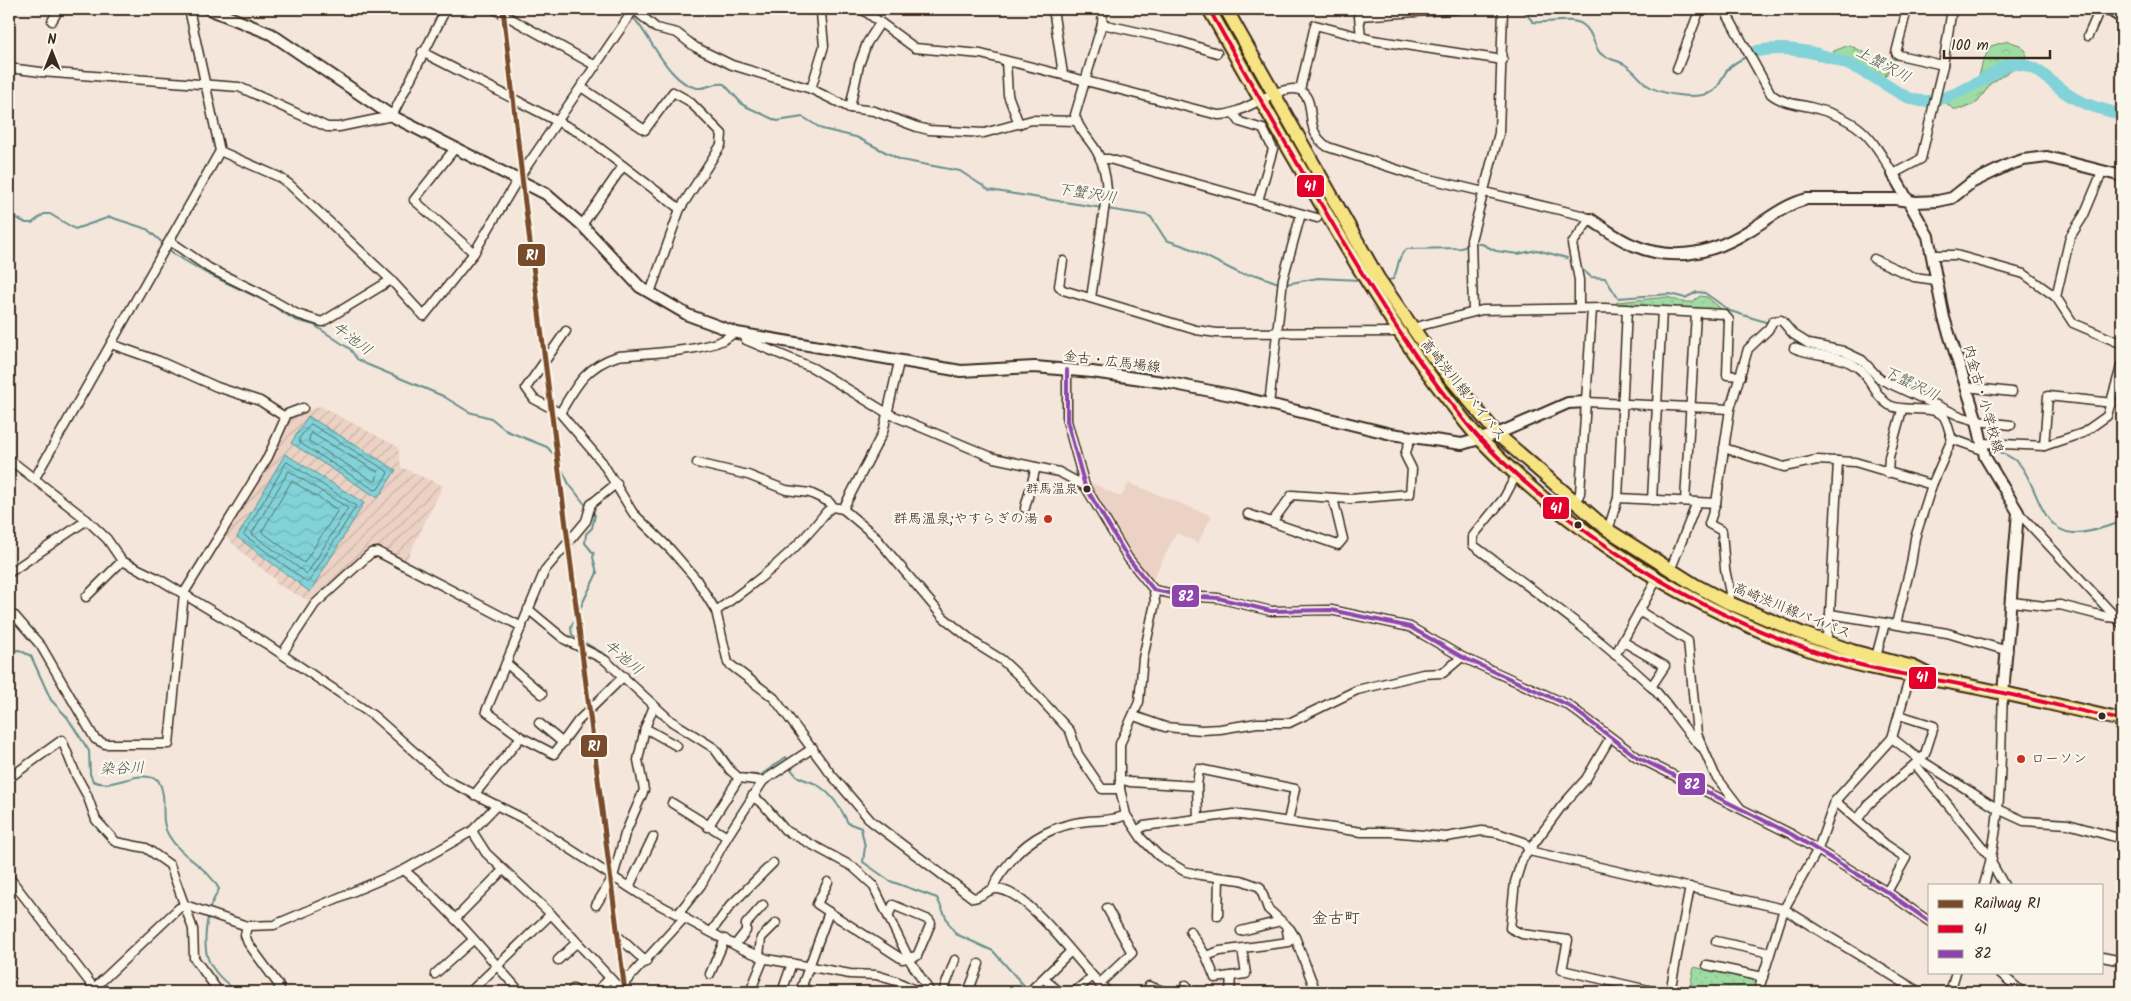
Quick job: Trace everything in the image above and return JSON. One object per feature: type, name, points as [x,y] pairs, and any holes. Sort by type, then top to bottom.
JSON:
[{"type":"main road","name":"高崎渋川線バイパス","points":[[1208,9],[1260,101],[1398,332],[1420,363],[1480,440],[1519,476],[1598,541],[1657,579],[1721,614],[1767,635],[1824,655],[1910,676],[1943,681],[2122,720]]},
{"type":"main road","name":"高崎渋川線バイパス","points":[[1226,9],[1378,278],[1412,328],[1471,406],[1497,434],[1608,530],[1670,571],[1727,602],[1826,642],[1876,658],[1913,667],[1943,681]]},
{"type":"main road","points":[[2109,9],[2122,17]]},
{"type":"street","points":[[52,21],[59,9]]},
{"type":"street","points":[[36,478],[220,151],[189,9]]},
{"type":"street","name":"金古・広馬場線","points":[[209,9],[271,34],[392,116],[546,194],[582,225],[628,277],[650,293],[688,315],[738,333],[960,371],[1035,367],[1170,383],[1412,437],[1462,444],[1497,434],[1568,403],[1587,402]]},
{"type":"street","points":[[9,68],[239,87],[327,127],[339,127],[392,116],[422,52],[446,9]]},
{"type":"street","points":[[494,9],[596,66]]},
{"type":"street","points":[[220,151],[284,180],[390,280],[424,316],[474,253],[518,179],[635,9],[656,28],[677,33],[695,47],[732,65],[811,89],[850,108],[874,111],[929,130],[984,133],[1040,119],[1076,121]]},
{"type":"street","points":[[811,89],[824,46],[823,9]]},
{"type":"street","points":[[862,9],[914,48],[981,54],[1085,79],[1210,114],[1234,114],[1274,94],[1290,89],[1300,90],[1309,102],[1311,127],[1321,143],[1328,147],[1417,176],[1580,215],[1631,244],[1664,254],[1690,254],[1730,243],[1793,203],[1806,199],[1938,201],[1952,198],[1971,183],[1992,172],[2023,160],[2047,157],[2122,176]]},
{"type":"street","points":[[1054,9],[1063,74]]},
{"type":"street","points":[[1090,298],[1107,190],[1105,168],[1076,121],[1076,107],[1102,24],[1103,9]]},
{"type":"street","points":[[1361,38],[1358,12],[1458,9]]},
{"type":"street","points":[[1473,311],[1471,240],[1500,133],[1503,9]]},
{"type":"street","points":[[1677,69],[1700,9]]},
{"type":"street","name":"内金古・小学校線","points":[[1724,9],[1771,94],[1779,100],[1835,114],[1850,120],[1872,140],[1894,174],[1925,229],[1932,254],[1944,318],[1977,420],[1987,463],[2018,512]]},
{"type":"street","points":[[1907,9],[1896,52],[1899,56],[1943,65]]},
{"type":"street","points":[[1894,174],[1921,159],[1943,65],[1952,9]]},
{"type":"street","points":[[2088,36],[2100,9]]},
{"type":"street","points":[[850,108],[859,65],[867,43],[880,23]]},
{"type":"street","points":[[1102,24],[1217,53]]},
{"type":"street","points":[[1300,90],[1315,25],[1361,38],[1503,60]]},
{"type":"street","points":[[422,52],[580,133],[680,209]]},
{"type":"street","points":[[1006,61],[1008,95],[1019,124]]},
{"type":"street","points":[[581,87],[645,130],[673,92],[689,101],[722,134],[721,145],[680,209],[650,293]]},
{"type":"street","points":[[1234,114],[1240,122],[1263,129],[1273,149],[1258,202]]},
{"type":"street","points":[[456,147],[414,200],[474,253]]},
{"type":"street","points":[[1100,160],[1109,159],[1317,218]]},
{"type":"street","points":[[582,225],[623,166]]},
{"type":"street","points":[[2056,297],[2070,237],[2084,214],[2102,172]]},
{"type":"street","points":[[1269,405],[1283,279],[1301,214]]},
{"type":"street","points":[[1579,308],[1579,280],[1572,244],[1590,219]]},
{"type":"street","points":[[170,241],[223,275],[297,314],[322,322],[390,280]]},
{"type":"street","points":[[1932,254],[1956,255],[2019,272],[2056,297],[2073,323],[2122,344]]},
{"type":"street","points":[[1874,260],[1914,277],[1936,280]]},
{"type":"street","points":[[1063,261],[1060,288],[1207,333],[1278,331],[1398,332]]},
{"type":"street","points":[[1412,328],[1473,311],[1579,308],[1724,314],[1730,320],[1727,374],[1741,376]]},
{"type":"street","points":[[1576,504],[1580,493],[1592,309]]},
{"type":"street","points":[[1608,530],[1618,498],[1628,309]]},
{"type":"street","points":[[1652,500],[1662,311]]},
{"type":"street","points":[[1685,501],[1696,313]]},
{"type":"street","points":[[1727,602],[1730,593],[1725,569],[1722,531],[1709,524],[1716,503],[1730,409],[1748,349],[1768,330],[1773,321],[1781,320],[1793,334],[1808,344],[1847,352],[1866,363],[1880,379],[1960,416],[2011,424]]},
{"type":"street","points":[[566,331],[526,388],[534,399],[560,413],[602,462],[633,513],[687,567],[716,611],[728,663],[774,698],[830,773],[871,822],[973,898],[979,897],[993,889],[1003,890],[1016,897],[1038,915],[1098,984],[1108,992]]},
{"type":"street","points":[[560,413],[588,372],[606,360],[627,355],[708,347],[738,333],[746,340],[813,368],[887,413],[994,458],[1059,472],[1085,486]]},
{"type":"street","points":[[111,344],[159,361],[217,387],[260,401],[285,417]]},
{"type":"street","points":[[1794,348],[1805,352],[1839,357],[1856,366],[1885,402],[1902,410],[1932,411],[1941,414],[1945,419],[1952,438],[1932,484],[1914,538],[1909,573],[1896,624]]},
{"type":"street","points":[[843,509],[883,432],[900,362]]},
{"type":"street","points":[[1952,438],[1982,447],[2044,446],[2083,433],[2105,420],[2113,403],[2120,379],[2122,363]]},
{"type":"street","points":[[1067,370],[1067,421],[1085,486],[1128,558],[1154,590],[1154,603],[1143,658],[1139,702],[1134,716],[1121,738],[1120,789],[1126,816],[1159,856],[1184,871],[1219,878],[1250,881],[1260,887],[1268,908],[1295,937],[1316,992]]},
{"type":"street","points":[[1966,387],[2012,392]]},
{"type":"street","points":[[2044,446],[2048,396],[2113,403]]},
{"type":"street","points":[[1587,402],[1730,409]]},
{"type":"street","points":[[9,615],[15,616],[41,646],[95,739],[105,744],[169,744],[184,593],[268,457],[285,417],[287,414],[303,408]]},
{"type":"street","points":[[1888,473],[1889,457],[1902,410]]},
{"type":"street","points":[[1272,522],[1292,495],[1350,499],[1410,494],[1412,469],[1405,455],[1412,437]]},
{"type":"street","points":[[1724,448],[1784,467],[1793,467],[1817,460],[1855,462],[1888,473],[1932,484]]},
{"type":"street","points":[[9,459],[36,478],[87,520],[107,540],[122,561],[184,593],[282,654],[374,716],[433,771],[474,795],[524,819],[629,887],[735,945],[762,957],[850,974],[876,975],[906,990],[919,992]]},
{"type":"street","points":[[1826,642],[1830,614],[1838,461]]},
{"type":"street","points":[[697,463],[748,475],[786,490],[810,494],[829,502],[833,507],[843,509],[874,534],[943,617],[978,646],[1002,660],[1059,717],[1070,731],[1078,754],[1102,789],[1120,789]]},
{"type":"street","points":[[1025,508],[1036,467]]},
{"type":"street","points":[[1519,476],[1513,481],[1504,498],[1473,536],[1473,545],[1615,654],[1652,687],[1689,735],[1701,747]]},
{"type":"street","points":[[617,484],[591,504],[586,521],[545,570],[486,711],[521,737],[554,754],[578,721],[624,676]]},
{"type":"street","points":[[1248,514],[1338,545],[1343,539],[1333,498]]},
{"type":"street","points":[[1618,498],[1716,503]]},
{"type":"street","points":[[1670,571],[1697,502]]},
{"type":"street","points":[[716,611],[762,578],[791,553],[827,511],[833,507]]},
{"type":"street","points":[[1984,884],[1992,861],[1998,809],[2003,694],[2018,512]]},
{"type":"street","points":[[2018,512],[2120,619]]},
{"type":"street","points":[[9,573],[87,520]]},
{"type":"street","points":[[282,654],[315,604],[371,553],[378,552],[522,627]]},
{"type":"street","points":[[86,597],[122,561]]},
{"type":"street","points":[[1615,654],[1657,579]]},
{"type":"street","points":[[1154,590],[1183,596],[1218,598],[1271,611],[1290,613],[1331,610],[1410,627],[1462,657],[1568,705],[1637,757],[1818,849],[1887,892],[1928,921]]},
{"type":"street","points":[[2012,602],[2045,606],[2060,604],[2120,619]]},
{"type":"street","points":[[528,609],[560,636],[596,654],[624,676],[671,721],[714,748],[730,770],[739,778],[763,781]]},
{"type":"street","points":[[1639,611],[1688,641],[1697,734],[1701,747],[1715,775],[1741,809]]},
{"type":"street","points":[[1830,614],[1957,635],[2008,651]]},
{"type":"street","points":[[1876,658],[1885,623]]},
{"type":"street","points":[[1622,641],[1666,666],[1652,687]]},
{"type":"street","points":[[1134,716],[1165,727],[1202,730],[1257,723],[1289,723],[1357,690],[1423,674],[1443,673],[1462,657]]},
{"type":"street","points":[[506,663],[542,694]]},
{"type":"street","points":[[1758,992],[1784,909],[1818,849],[1835,801],[1892,738],[1910,676]]},
{"type":"street","points":[[596,905],[613,877],[625,834],[644,790],[638,760],[645,728],[654,706]]},
{"type":"street","points":[[1857,820],[1869,804],[1925,754],[1934,726],[1899,716]]},
{"type":"street","points":[[539,723],[562,743]]},
{"type":"street","points":[[645,728],[677,746]]},
{"type":"street","points":[[474,795],[521,737]]},
{"type":"street","points":[[1610,738],[1586,779],[1561,808],[1518,869],[1510,928],[1522,934],[1568,940],[1562,970],[1657,992]]},
{"type":"street","points":[[1892,738],[1917,761],[1992,861],[2004,884]]},
{"type":"street","points":[[9,778],[62,740],[96,820],[116,842],[146,848],[167,860],[193,929],[194,958],[219,992]]},
{"type":"street","points":[[472,831],[481,848],[551,914],[608,979],[621,990],[646,962],[681,915],[701,885],[752,796],[763,781],[813,748]]},
{"type":"street","points":[[1917,761],[1998,809],[2024,821],[2068,824],[2122,839]]},
{"type":"street","points":[[1198,819],[1197,786],[1199,769],[1296,789],[1288,821]]},
{"type":"street","points":[[708,827],[739,778]]},
{"type":"street","points":[[1120,779],[1130,782],[1197,786]]},
{"type":"street","points":[[752,796],[764,804],[785,830],[861,872],[874,885],[909,959],[930,992]]},
{"type":"street","points":[[1835,801],[1884,844],[1906,858],[1887,892]]},
{"type":"street","points":[[672,802],[708,827],[727,837]]},
{"type":"street","points":[[9,877],[94,991],[179,908],[185,905],[247,926],[274,925],[404,870],[472,831],[497,805]]},
{"type":"street","points":[[1137,831],[1144,826],[1234,814],[1338,830],[1446,837],[1482,831],[1497,833],[1524,842],[1529,851],[1784,909],[1919,992]]},
{"type":"street","points":[[993,889],[994,883],[1015,856],[1049,829],[1086,821],[1115,820],[1126,816]]},
{"type":"street","points":[[629,887],[653,837]]},
{"type":"street","points":[[711,932],[730,906],[773,863]]},
{"type":"street","points":[[404,870],[455,918],[520,992]]},
{"type":"street","points":[[455,918],[503,870]]},
{"type":"street","points":[[1218,916],[1219,878]]},
{"type":"street","points":[[828,882],[818,904],[902,959],[917,956],[931,923],[929,920],[893,905],[889,914]]},
{"type":"street","points":[[1670,992],[1690,887]]},
{"type":"street","points":[[735,945],[746,931],[746,924],[764,905]]},
{"type":"street","points":[[1098,984],[1132,953],[1107,908]]},
{"type":"street","points":[[809,992],[802,986],[829,912]]},
{"type":"street","points":[[470,992],[551,914]]},
{"type":"street","points":[[750,992],[762,957],[761,938],[776,923]]},
{"type":"street","points":[[1240,931],[1284,923]]},
{"type":"street","points":[[1206,956],[1220,951],[1289,942],[1284,923]]},
{"type":"street","points":[[247,926],[245,935],[248,943],[278,984],[281,992]]},
{"type":"street","points":[[1190,932],[1206,956],[1214,978],[1246,974],[1242,949]]},
{"type":"street","points":[[620,938],[646,962]]},
{"type":"street","points":[[710,974],[725,939]]},
{"type":"street","points":[[435,974],[473,940]]},
{"type":"street","points":[[1716,941],[1770,953]]},
{"type":"street","points":[[558,960],[576,943]]},
{"type":"street","points":[[1029,992],[1071,951]]},
{"type":"street","points":[[2104,957],[2122,961]]},
{"type":"street","points":[[942,992],[955,960]]},
{"type":"street","points":[[782,992],[792,963]]},
{"type":"street","points":[[968,992],[979,964]]},
{"type":"street","points":[[1707,965],[1762,978]]},
{"type":"street","points":[[1950,992],[1955,974]]},
{"type":"street","points":[[2001,974],[2022,992]]},
{"type":"street","points":[[1230,992],[1231,976]]},
{"type":"street","points":[[1074,992],[1092,977]]},
{"type":"street","points":[[596,992],[608,979]]},
{"type":"street","points":[[1044,979],[1060,992]]},
{"type":"street","points":[[1154,989],[1166,992]]},
{"type":"shaded area","points":[[320,406],[398,447],[401,467],[443,486],[405,562],[376,548],[369,549],[309,601],[275,583],[276,580],[247,557],[224,535],[271,459],[289,420],[292,416]]},
{"type":"shaded area","points":[[1092,483],[1121,497],[1129,483],[1212,516],[1198,543],[1176,533],[1152,581],[1121,541],[1095,498],[1090,485]]},
{"type":"green space","points":[[2008,41],[2020,45],[2026,51],[2025,61],[2011,60],[1979,76],[1983,61],[1991,46]]},
{"type":"green space","points":[[1849,45],[1880,60],[1896,58],[1883,80],[1863,66],[1831,54]]},
{"type":"green space","points":[[2007,68],[2014,68],[1990,84],[1978,102],[1962,109],[1953,109],[1945,102]]},
{"type":"green space","points":[[1700,296],[1707,297],[1725,312],[1616,306],[1617,302],[1668,297],[1682,302],[1692,302]]},
{"type":"green space","points":[[1694,967],[1759,981],[1755,992],[1689,992]]},
{"type":"water","points":[[308,416],[396,470],[378,498],[291,443]]},
{"type":"water","points":[[285,454],[364,503],[310,592],[237,537]]},
{"type":"waterway","points":[[1522,9],[1533,22],[1571,21],[1582,24],[1591,34],[1602,55],[1627,66],[1647,85],[1669,94],[1695,96],[1710,93],[1716,89],[1730,67],[1746,57]]},
{"type":"waterway","name":"下蟹沢川","points":[[632,16],[661,58],[677,77],[697,88],[724,84],[743,105],[777,121],[803,117],[822,129],[856,137],[901,160],[960,171],[989,190],[1102,208]]},
{"type":"waterway","name":"上蟹沢川","points":[[1757,51],[1787,49],[1832,58],[1879,80],[1902,95],[1921,101],[1938,100],[1956,94],[2009,64],[2025,65],[2038,71],[2079,101],[2122,115]]},
{"type":"waterway","name":"上蟹沢川","points":[[1751,54],[1757,51]]},
{"type":"waterway","name":"下蟹沢川","points":[[1107,209],[1151,217],[1166,240],[1187,247],[1241,274],[1257,275],[1281,284]]},
{"type":"waterway","name":"牛池川","points":[[9,214],[26,223],[32,223],[44,214],[50,214],[75,229],[110,217],[147,229],[165,245]]},
{"type":"waterway","name":"下蟹沢川","points":[[1474,244],[1482,244],[1496,251],[1518,254],[1537,250],[1567,258]]},
{"type":"waterway","name":"下蟹沢川","points":[[1385,281],[1393,279],[1401,255],[1407,249],[1461,248],[1469,245]]},
{"type":"waterway","name":"牛池川","points":[[168,248],[174,254],[204,272],[265,301],[295,320],[314,325],[350,349],[357,359],[366,364],[443,396],[469,412],[491,418],[507,431],[547,447],[556,457],[569,484],[587,507]]},
{"type":"waterway","name":"下蟹沢川","points":[[1583,270],[1591,277],[1605,278],[1618,298],[1670,294],[1685,298],[1697,292],[1705,293],[1730,311],[1769,323]]},
{"type":"waterway","name":"下蟹沢川","points":[[1286,284],[1318,278],[1360,280]]},
{"type":"waterway","name":"下蟹沢川","points":[[1774,324],[1780,325],[1802,348]]},
{"type":"waterway","name":"下蟹沢川","points":[[1852,360],[1861,365]]},
{"type":"waterway","name":"下蟹沢川","points":[[1871,378],[1919,401]]},
{"type":"waterway","name":"下蟹沢川","points":[[1953,432],[1978,444]]},
{"type":"waterway","name":"下蟹沢川","points":[[1987,448],[2010,457],[2021,466],[2047,516],[2062,530],[2073,533],[2085,532],[2122,522]]},
{"type":"waterway","name":"牛池川","points":[[592,512],[595,515],[592,528],[586,534],[585,543],[594,554],[597,573],[571,627],[572,635],[604,654],[671,716],[719,746],[735,769],[741,774],[761,775],[786,757],[789,763]]},
{"type":"waterway","name":"染谷川","points":[[9,651],[19,650],[31,656],[51,700],[67,717],[89,751],[90,774],[93,781],[109,783],[142,776],[158,780],[163,794],[164,823],[169,836],[174,844],[208,874],[219,889],[209,909]]},
{"type":"waterway","name":"牛池川","points":[[790,767],[800,778],[814,783],[828,793],[836,802],[848,823],[861,828],[865,847],[863,862],[890,881],[937,898],[949,924],[956,934],[993,951],[1027,989]]},
{"type":"waterway","name":"染谷川","points":[[208,917],[205,941],[208,960],[219,976],[238,992]]},
{"type":"rail line","name":"R1","points":[[503,9],[524,195],[625,992]]},
{"type":"transit line","name":"41","points":[[1209,9],[1351,255],[1405,341],[1477,436],[1517,475],[1555,508],[1596,539],[1683,593],[1729,617],[1775,637],[1837,659],[1866,666],[1987,689],[2122,720]]},
{"type":"transit line","name":"82","points":[[1067,370],[1067,421],[1085,486],[1128,558],[1154,590],[1183,596],[1218,598],[1271,611],[1331,610],[1410,627],[1462,657],[1568,705],[1637,757],[1791,834],[1890,894],[1928,921]]},
{"type":"place","name":"群馬温泉","points":[[1087,489]]},
{"type":"place","name":"群馬温泉;やすらぎの湯","points":[[1048,519]]},
{"type":"place","name":"ローソン","points":[[2021,759]]},
{"type":"district","name":"金古町","points":[[1336,918]]}]
